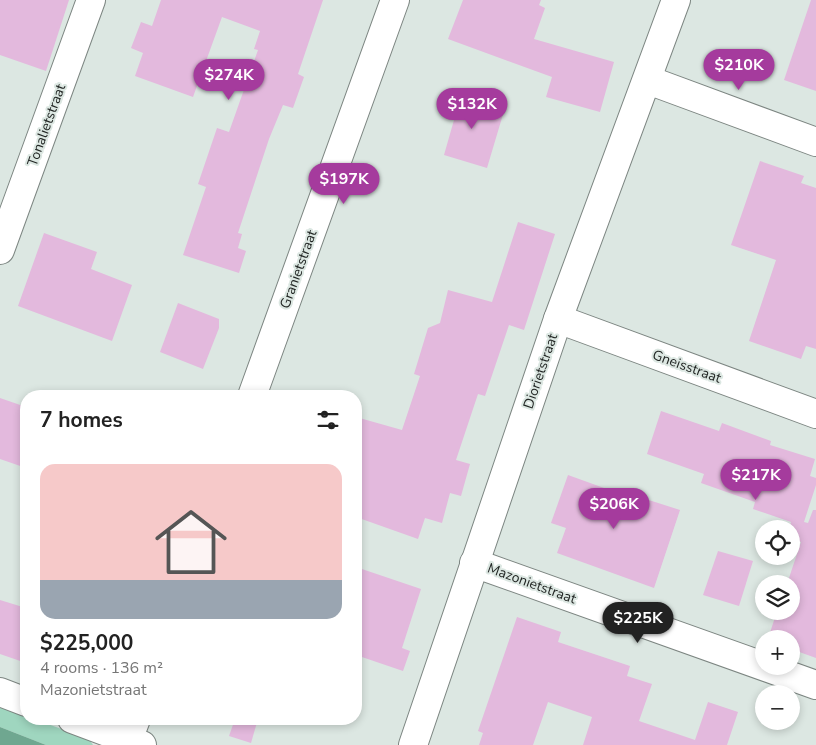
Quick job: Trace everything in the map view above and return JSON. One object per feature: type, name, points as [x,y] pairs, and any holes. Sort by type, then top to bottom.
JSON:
[{"type":"street","name":"Tonalietstraat","points":[[0,250],[92,0]]},
{"type":"street","name":"Granietstraat","points":[[254,390],[395,0]]},
{"type":"street","name":"Diorietstraat","points":[[413,745],[558,319],[676,0]]},
{"type":"street","points":[[648,80],[816,142]]},
{"type":"street","name":"Gneisstraat","points":[[558,319],[816,414]]},
{"type":"street","name":"Mazonietstraat","points":[[474,562],[816,685]]},
{"type":"street","points":[[0,692],[20,700]]},
{"type":"street","points":[[92,725],[133,737]]},
{"type":"shaded area","points":[[0,706],[20,714],[20,725],[50,725],[89,739],[93,745],[46,745],[0,727]]},
{"type":"shaded area","points":[[0,727],[46,745],[0,745]]},
{"type":"building","points":[[0,0],[69,0],[46,71],[0,55]]},
{"type":"building","points":[[161,0],[323,0],[298,74],[304,77],[293,108],[283,105],[269,139],[238,233],[242,234],[238,248],[246,251],[239,273],[183,255],[206,187],[198,184],[217,128],[229,132],[258,50],[254,49],[260,31],[222,17],[193,97],[135,76],[143,53],[131,48],[141,22],[152,26]]},
{"type":"building","points":[[463,0],[541,0],[539,5],[545,8],[534,39],[614,62],[600,112],[546,97],[552,77],[448,39]]},
{"type":"building","points":[[811,0],[816,0],[816,91],[784,80]]},
{"type":"building","points":[[449,94],[504,111],[487,168],[444,155],[454,120],[442,116]]},
{"type":"building","points":[[760,161],[804,176],[801,183],[816,188],[816,349],[806,346],[801,359],[749,341],[776,260],[731,245]]},
{"type":"building","points":[[518,222],[555,234],[524,330],[509,325],[485,396],[478,394],[456,460],[470,464],[461,496],[450,493],[442,523],[425,518],[418,539],[362,519],[362,419],[402,430],[420,376],[414,374],[428,328],[440,323],[448,290],[492,302]]},
{"type":"building","points":[[44,233],[97,252],[91,269],[132,285],[112,341],[18,306]]},
{"type":"building","points":[[178,303],[219,319],[219,328],[203,369],[160,352]]},
{"type":"building","points":[[0,398],[20,405],[20,466],[0,459]]},
{"type":"building","points":[[661,411],[719,431],[722,423],[771,441],[770,445],[815,459],[810,476],[816,478],[816,485],[804,522],[808,523],[813,510],[816,510],[816,658],[800,652],[800,630],[771,630],[774,620],[800,620],[800,575],[790,575],[793,565],[800,565],[800,520],[785,520],[753,509],[755,502],[701,483],[704,474],[647,454]]},
{"type":"building","points":[[568,475],[629,497],[630,494],[680,510],[654,588],[557,553],[566,528],[551,523]]},
{"type":"building","points":[[718,551],[753,561],[739,606],[703,595]]},
{"type":"building","points":[[362,569],[421,589],[402,648],[410,651],[403,671],[362,657]]},
{"type":"building","points":[[0,600],[20,606],[20,661],[0,654]]},
{"type":"building","points":[[517,617],[561,632],[558,642],[630,666],[627,676],[652,684],[639,721],[695,740],[708,702],[738,712],[727,745],[583,745],[592,717],[548,702],[533,745],[479,745],[483,733],[478,731]]},
{"type":"building","points":[[233,725],[256,725],[251,743],[229,736]]}]
